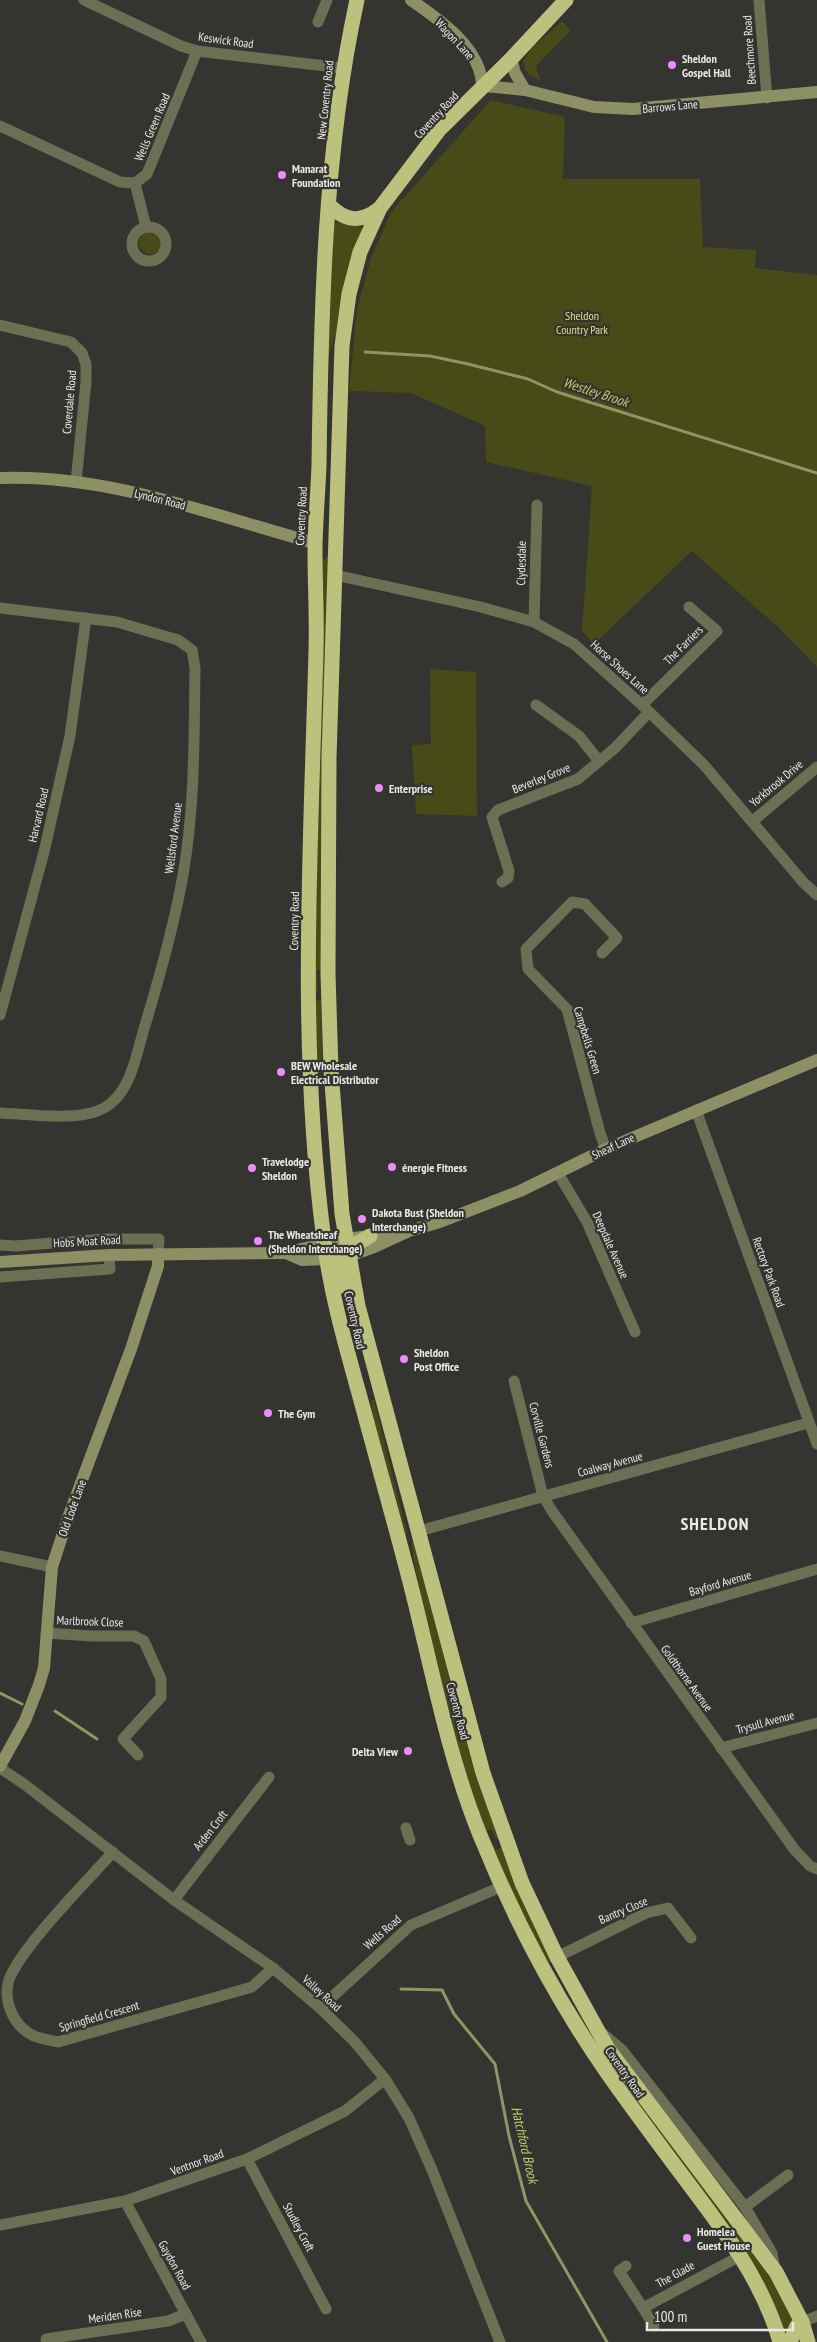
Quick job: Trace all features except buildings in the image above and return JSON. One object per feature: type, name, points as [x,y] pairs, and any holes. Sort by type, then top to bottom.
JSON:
[{"type":"highway","name":"New Coventry Road","points":[[329,205],[343,68],[357,0]]},
{"type":"highway","name":"Coventry Road","points":[[566,0],[511,59],[439,130],[380,208],[360,252],[349,294],[342,346],[329,768],[328,974],[331,1070],[326,1102],[335,1250],[369,1349],[370,1382],[409,1537],[413,1579],[412,1589],[441,1706],[468,1800],[482,1840],[503,1886],[572,2020],[606,2072],[740,2256],[766,2303],[780,2342]]},
{"type":"highway","name":"Coventry Road","points":[[329,205],[320,352],[319,469],[315,543],[316,649],[309,996],[312,1095],[335,1250],[345,1345],[362,1403],[409,1537],[483,1773],[520,1878],[556,1957],[608,2049],[776,2272],[802,2322],[808,2342]]},
{"type":"highway","points":[[329,205],[347,218],[355,220],[363,219],[380,208]]},
{"type":"highway","points":[[315,543],[326,535],[332,380],[342,346]]},
{"type":"highway","points":[[335,1250],[372,1242]]},
{"type":"highway","points":[[790,2342],[797,2326],[802,2322]]},
{"type":"street","name":"Keswick Road","points":[[84,0],[181,46],[198,51],[343,68]]},
{"type":"street","points":[[318,22],[327,0]]},
{"type":"street","name":"Wagon Lane","points":[[411,0],[450,31],[475,58],[480,69],[483,87]]},
{"type":"street","name":"Beechmore Road","points":[[759,0],[767,98]]},
{"type":"street","name":"Wells Green Road","points":[[136,183],[147,174],[198,51]]},
{"type":"street","points":[[511,59],[515,73],[525,90]]},
{"type":"street","name":"Barrows Lane","points":[[483,87],[525,90],[594,107],[633,109],[817,92]]},
{"type":"street","points":[[0,126],[120,182],[136,183],[146,227]]},
{"type":"street","name":"Coverdale Road","points":[[0,325],[71,342],[82,353],[86,364],[86,382],[76,482]]},
{"type":"street","name":"Lyndon Road","points":[[0,478],[76,482],[165,500],[315,543]]},
{"type":"street","name":"Clydesdale","points":[[534,622],[537,505]]},
{"type":"street","name":"Horse Shoes Lane","points":[[335,575],[476,606],[534,622],[574,644],[645,708],[704,765],[803,882],[817,895]]},
{"type":"street","name":"The Farriers","points":[[645,708],[716,631],[689,606]]},
{"type":"street","name":"Wellsford Avenue","points":[[0,608],[117,622],[178,640],[192,650],[195,668],[194,755],[183,875],[158,983],[126,1084],[116,1099],[104,1108],[84,1115],[0,1113]]},
{"type":"street","name":"Harvard Road","points":[[0,1015],[44,852],[70,736],[86,618]]},
{"type":"street","points":[[536,705],[579,736],[599,761]]},
{"type":"street","name":"Beverley Grove","points":[[502,882],[508,878],[509,871],[492,817],[498,810],[578,779],[615,748],[645,708]]},
{"type":"street","name":"Yorkbrook Drive","points":[[753,821],[817,767]]},
{"type":"street","name":"Campbells Green","points":[[602,953],[617,938],[585,904],[572,902],[526,949],[526,959],[528,969],[567,1009],[606,1149]]},
{"type":"street","name":"Sheaf Lane","points":[[372,1242],[494,1202],[606,1149],[817,1060]]},
{"type":"street","name":"Rectory Park Road","points":[[696,1110],[817,1444]]},
{"type":"street","name":"Deepdale Avenue","points":[[558,1173],[587,1222],[635,1332]]},
{"type":"street","name":"Hobs Moat Road","points":[[0,1245],[15,1246],[104,1239],[159,1239],[158,1254]]},
{"type":"street","points":[[15,1246],[17,1260]]},
{"type":"street","name":"Hobs Moat Road","points":[[0,1262],[109,1255],[286,1253],[300,1249],[335,1250]]},
{"type":"street","name":"Hobs Moat Road","points":[[286,1253],[302,1260],[335,1250]]},
{"type":"street","name":"Old Lode Lane","points":[[0,1765],[25,1721],[39,1685],[44,1668],[52,1566],[131,1349],[158,1266],[158,1254]]},
{"type":"street","name":"Hobs Moat Road","points":[[0,1277],[110,1269],[109,1255]]},
{"type":"street","name":"Corville Gardens","points":[[514,1381],[544,1496]]},
{"type":"street","name":"Coalway Avenue","points":[[409,1537],[544,1496],[808,1423]]},
{"type":"street","name":"Goldthorne Avenue","points":[[544,1496],[552,1512],[794,1849],[810,1866],[817,1869]]},
{"type":"street","points":[[0,1556],[52,1566]]},
{"type":"street","name":"Bayford Avenue","points":[[631,1623],[817,1569]]},
{"type":"street","name":"Marlbrook Close","points":[[46,1633],[134,1636],[144,1641],[161,1679],[161,1697],[123,1739],[138,1755]]},
{"type":"street","name":"Trysull Avenue","points":[[721,1748],[817,1723]]},
{"type":"street","name":"Valley Road","points":[[0,1765],[174,1900],[273,1968],[320,2008],[354,2041],[385,2079],[409,2118],[432,2170],[500,2342]]},
{"type":"street","name":"Arden Croft","points":[[174,1900],[268,1777]]},
{"type":"street","points":[[406,1828],[410,1840]]},
{"type":"street","name":"Springfield Crescent","points":[[113,1852],[42,1932],[12,1974],[8,1984],[11,2012],[18,2025],[32,2036],[58,2042],[252,1987],[273,1968]]},
{"type":"street","name":"Wells Road","points":[[320,2008],[411,1925],[503,1886]]},
{"type":"street","name":"Bantry Close","points":[[556,1957],[646,1913],[668,1908],[691,1938]]},
{"type":"street","name":"Coventry Road","points":[[593,2025],[622,2050],[745,2208],[772,2253],[776,2272]]},
{"type":"street","name":"Ventnor Road","points":[[0,2226],[125,2201],[247,2159],[345,2111],[385,2079]]},
{"type":"street","name":"Studley Croft","points":[[247,2159],[326,2309]]},
{"type":"street","points":[[745,2208],[788,2175]]},
{"type":"street","name":"Gaydon Road","points":[[125,2201],[201,2342]]},
{"type":"street","name":"The Glade","points":[[643,2308],[740,2256]]},
{"type":"street","points":[[626,2266],[619,2271],[654,2326]]},
{"type":"street","name":"Meriden Rise","points":[[46,2339],[168,2321],[186,2314]]},
{"type":"street","points":[[802,2322],[817,2316]]},
{"type":"green space","points":[[562,21],[571,30],[536,66],[540,80],[533,77],[526,71],[523,61],[532,48]]},
{"type":"green space","name":"Sheldon Country Park","points":[[491,100],[565,117],[563,179],[700,179],[703,247],[756,250],[755,268],[817,275],[817,667],[779,628],[692,551],[594,644],[582,631],[592,486],[486,462],[485,426],[411,393],[349,391],[357,309],[371,258],[391,212]]},
{"type":"green space","points":[[338,222],[360,226],[363,230],[344,285],[336,334],[328,357],[323,396],[334,224]]},
{"type":"green space","points":[[150,232],[158,235],[161,243],[158,251],[150,254],[142,251],[139,243],[142,235]]},
{"type":"green space","points":[[330,554],[323,971],[317,970],[318,992],[315,992],[321,559],[325,559]]},
{"type":"green space","points":[[430,669],[476,672],[477,816],[416,814],[412,745],[431,744]]},
{"type":"green space","points":[[321,980],[322,1072],[316,1073],[315,1001],[321,1000]]},
{"type":"green space","points":[[371,1400],[374,1400],[407,1533],[405,1538],[372,1421]]},
{"type":"green space","points":[[413,1538],[499,1838],[496,1839],[491,1829],[485,1831],[467,1782],[434,1659],[413,1557]]},
{"type":"green space","points":[[492,1841],[496,1850],[502,1847],[552,1961],[546,1964],[489,1843]]},
{"type":"green space","points":[[626,2084],[764,2265],[794,2322],[785,2336],[623,2087]]},
{"type":"waterway","name":"Westley Brook","points":[[365,352],[430,356],[528,379],[557,392],[817,473]]},
{"type":"waterway","name":"Hatchford Brook","points":[[0,1693],[22,1704]]},
{"type":"waterway","name":"Hatchford Brook","points":[[55,1711],[97,1739]]},
{"type":"waterway","name":"Hatchford Brook","points":[[401,1989],[442,1990],[454,2014],[495,2064],[509,2136],[526,2201],[607,2342]]},
{"type":"place","name":"Sheldon Gospel Hall","points":[[672,65]]},
{"type":"place","name":"Manarat Foundation","points":[[282,175]]},
{"type":"place","name":"Enterprise","points":[[379,788]]},
{"type":"place","name":"BEW Wholesale Electrical Distributor","points":[[281,1072]]},
{"type":"place","name":"énergie Fitness","points":[[392,1167]]},
{"type":"place","name":"Travelodge Sheldon","points":[[252,1168]]},
{"type":"place","name":"Dakota Bust (Sheldon Interchange)","points":[[362,1219]]},
{"type":"place","name":"The Wheatsheaf (Sheldon Interchange)","points":[[258,1241]]},
{"type":"place","name":"Sheldon Post Office","points":[[404,1359]]},
{"type":"place","name":"The Gym","points":[[268,1413]]},
{"type":"place","name":"Delta View","points":[[408,1751]]},
{"type":"place","name":"Homelea Guest House","points":[[687,2238]]},
{"type":"district","name":"SHELDON","points":[[715,1523]]}]
